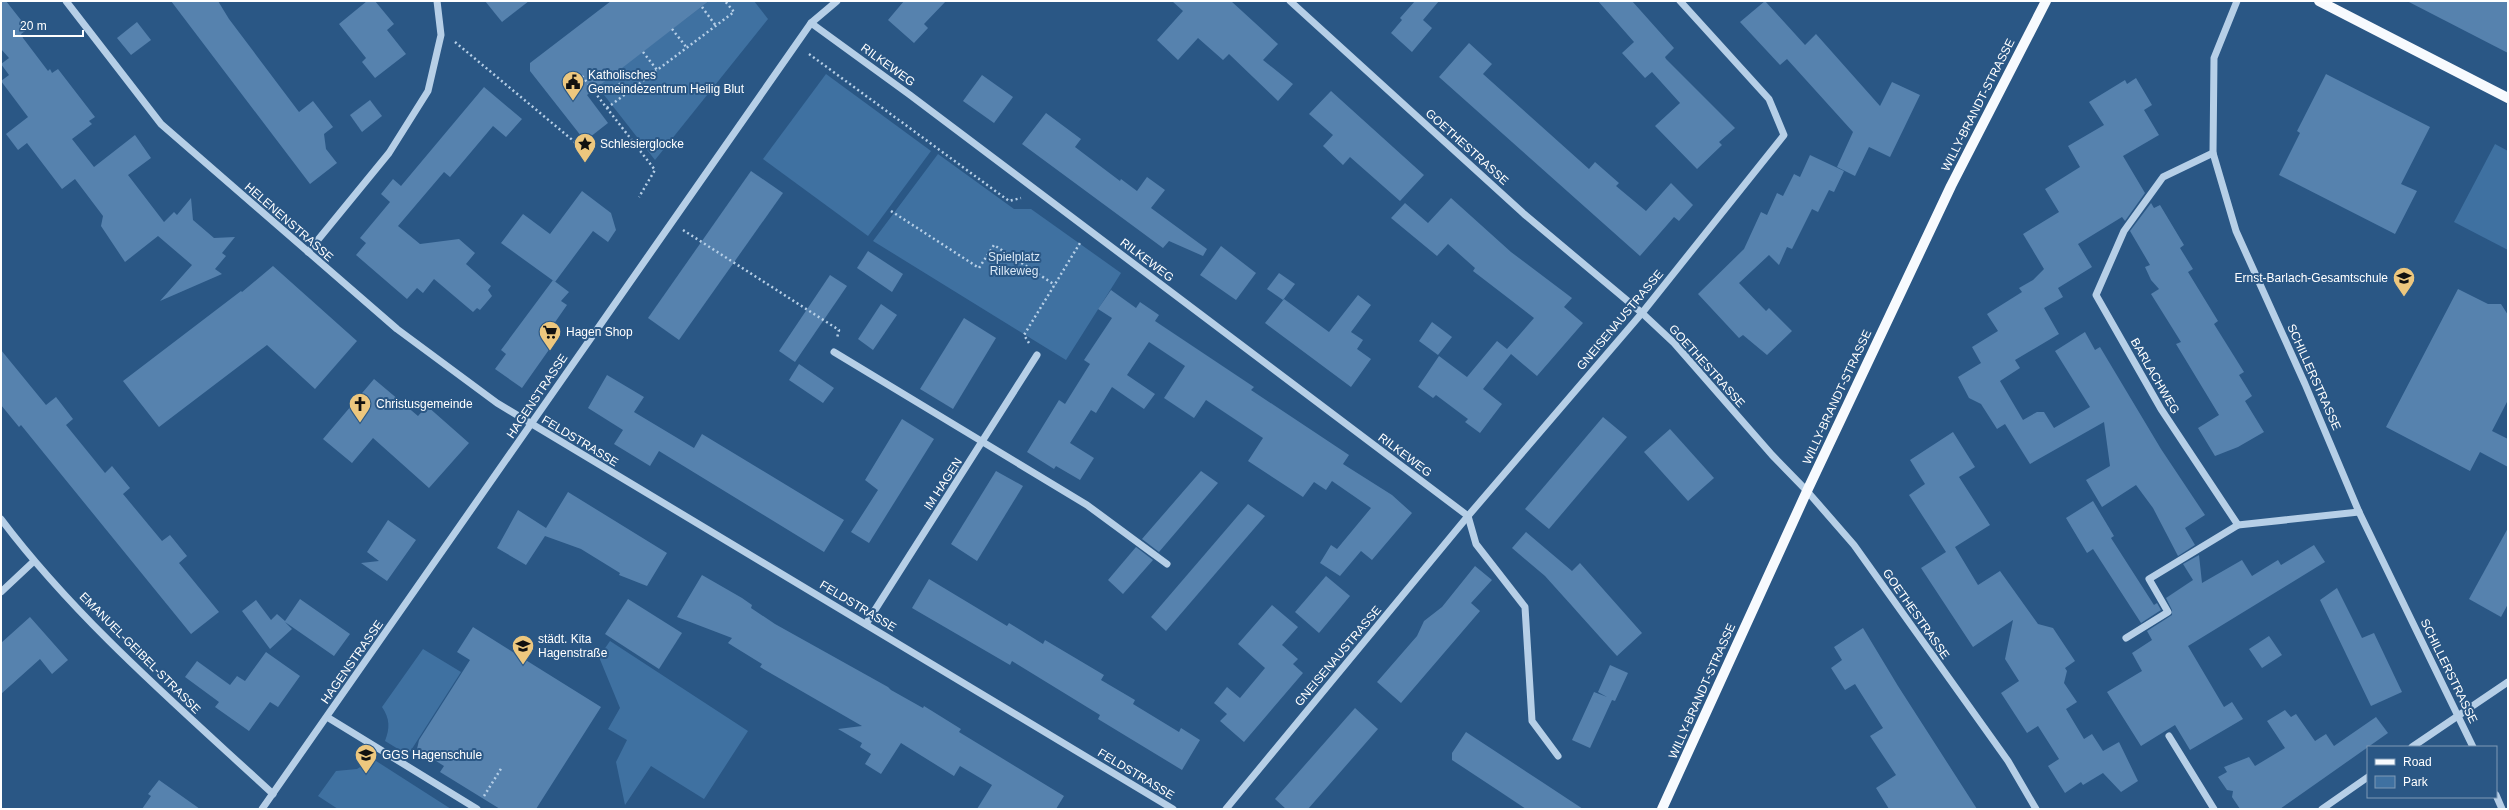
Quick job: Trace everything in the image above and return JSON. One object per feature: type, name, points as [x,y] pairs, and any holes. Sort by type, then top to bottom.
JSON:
[{"type":"main road","points":[[2319,1],[2508,98]]},
{"type":"main road","name":"WILLY-BRANDT-STRASSE","points":[[1662,809],[1807,491],[1951,186],[2047,3]]},
{"type":"street","name":"HELENENSTRASSE","points":[[66,1],[161,124],[397,329],[497,403],[531,425]]},
{"type":"street","points":[[308,252],[389,153],[428,91],[441,35],[437,1]]},
{"type":"street","name":"HAGENSTRASSE","points":[[262,809],[796,44],[811,23],[838,1]]},
{"type":"street","name":"GOETHESTRASSE","points":[[1290,1],[1524,214],[1642,313],[1674,343],[1772,455],[1807,491],[1859,551],[2008,761],[2036,809]]},
{"type":"street","name":"GNEISENAUSTRASSE","points":[[1226,809],[1468,516],[1642,313],[1784,135],[1769,99],[1680,1]]},
{"type":"street","name":"SCHILLERSTRASSE","points":[[2237,1],[2214,58],[2214,153],[2236,231],[2306,384],[2359,512],[2473,746]]},
{"type":"street","name":"RILKEWEG","points":[[811,23],[1042,194],[1468,516]]},
{"type":"street","name":"BARLACHWEG","points":[[2214,153],[2163,177],[2124,231],[2096,295],[2161,409],[2238,525]]},
{"type":"street","points":[[834,352],[1087,505],[1168,564]]},
{"type":"street","name":"IM HAGEN","points":[[866,624],[1037,355]]},
{"type":"street","name":"FELDSTRASSE","points":[[531,425],[1173,809]]},
{"type":"street","points":[[2126,638],[2168,612],[2149,579],[2238,525],[2359,512]]},
{"type":"street","points":[[1468,516],[1476,544],[1525,607],[1532,721],[1558,756]]},
{"type":"street","name":"EMANUEL-GEIBEL-STRASSE","points":[[1,519],[33,562],[154,684],[273,794]]},
{"type":"street","points":[[1,592],[33,562]]},
{"type":"street","points":[[2413,746],[2508,682]]},
{"type":"street","points":[[327,717],[477,809]]},
{"type":"street","points":[[2169,736],[2214,809]]},
{"type":"street","points":[[2322,809],[2367,778]]},
{"type":"street","points":[[2497,798],[2502,809]]},
{"type":"path","points":[[607,108],[734,12],[725,1]]},
{"type":"path","points":[[702,7],[716,26]]},
{"type":"path","points":[[672,29],[687,48]]},
{"type":"path","points":[[441,35],[449,37],[588,153]]},
{"type":"path","points":[[796,44],[1009,200],[1042,194]]},
{"type":"path","points":[[643,52],[657,70]]},
{"type":"path","points":[[613,75],[627,93]]},
{"type":"path","points":[[582,76],[655,170],[639,197]]},
{"type":"path","points":[[933,154],[937,148]]},
{"type":"path","points":[[891,211],[886,217],[896,205],[891,211]]},
{"type":"path","points":[[891,211],[979,268],[994,245],[1055,284]]},
{"type":"path","points":[[671,222],[839,330],[834,352]]},
{"type":"path","points":[[1037,355],[1024,335],[1089,230]]},
{"type":"path","points":[[477,809],[502,767]]},
{"type":"green space","points":[[709,1],[754,1],[768,19],[655,160],[597,86]]},
{"type":"green space","points":[[826,74],[931,151],[868,236],[763,159]]},
{"type":"green space","points":[[2495,144],[2508,151],[2508,250],[2454,222]]},
{"type":"green space","name":"Spielplatz Rilkeweg","points":[[938,154],[1014,209],[1031,209],[1121,273],[1066,360],[873,241]]},
{"type":"green space","points":[[610,641],[748,731],[704,799],[651,766],[625,805],[616,762],[627,740],[608,729],[620,708],[599,657]]},
{"type":"green space","points":[[423,649],[461,672],[408,755],[385,741],[388,732],[388,720],[382,707]]},
{"type":"green space","name":"GGS Hagenschule","points":[[373,759],[451,809],[338,809],[318,796],[336,771],[357,769]]},
{"type":"building","points":[[1,1],[6,1],[28,29],[21,34],[48,71],[50,69],[52,73],[58,69],[95,117],[89,121],[92,124],[72,139],[94,167],[135,135],[151,158],[128,175],[164,222],[174,212],[177,215],[191,198],[193,220],[214,238],[235,237],[222,253],[226,256],[215,269],[222,274],[160,301],[192,265],[158,236],[125,262],[101,226],[103,216],[75,179],[62,189],[27,143],[18,150],[6,134],[28,117],[1,81],[9,75],[1,64],[9,58],[1,49]]},
{"type":"building","points":[[171,1],[218,1],[229,19],[299,112],[313,101],[333,127],[324,134],[326,149],[337,163],[310,184]]},
{"type":"building","points":[[367,1],[375,1],[394,24],[387,30],[406,54],[375,78],[362,62],[366,58],[339,24]]},
{"type":"building","points":[[485,1],[529,1],[502,22]]},
{"type":"building","points":[[611,1],[709,1],[587,95],[608,123],[585,141],[530,71],[530,63]]},
{"type":"building","points":[[904,1],[946,1],[924,24],[928,28],[914,43],[888,20]]},
{"type":"building","points":[[1172,1],[1231,1],[1278,44],[1263,60],[1293,84],[1278,101],[1229,54],[1223,60],[1198,38],[1178,60],[1157,40],[1183,11]]},
{"type":"building","points":[[1415,1],[1439,1],[1423,20],[1432,28],[1412,52],[1391,33],[1402,20],[1400,18]]},
{"type":"building","points":[[1598,1],[1632,1],[1674,48],[1665,57],[1666,59],[1735,128],[1719,142],[1722,145],[1697,169],[1655,126],[1680,103],[1652,72],[1645,78],[1622,53],[1634,42]]},
{"type":"building","points":[[1765,1],[1805,45],[1816,34],[1880,106],[1892,82],[1920,95],[1890,157],[1869,147],[1855,176],[1837,167],[1853,132],[1787,59],[1780,65],[1740,22]]},
{"type":"building","points":[[2407,1],[2508,1],[2508,53]]},
{"type":"building","points":[[137,22],[151,40],[131,55],[117,38]]},
{"type":"building","points":[[1469,43],[1492,64],[1483,74],[1589,169],[1595,162],[1619,183],[1616,186],[1646,211],[1671,183],[1693,205],[1679,221],[1674,217],[1640,256],[1439,77]]},
{"type":"building","points":[[2326,74],[2430,127],[2401,184],[2417,191],[2395,234],[2279,175],[2300,133],[2297,131]]},
{"type":"building","points":[[982,75],[1013,97],[994,123],[963,101]]},
{"type":"building","points":[[2136,78],[2152,105],[2144,110],[2159,135],[2123,156],[2145,193],[2125,221],[2122,217],[2078,244],[2092,267],[2058,288],[2063,297],[2044,308],[2059,334],[2015,360],[2020,368],[2000,381],[2023,420],[2037,412],[2044,412],[2054,428],[2090,407],[2055,351],[2085,332],[2095,350],[2100,347],[2161,449],[2205,515],[2185,528],[2195,545],[2178,556],[2153,508],[2136,485],[2102,507],[2086,480],[2110,466],[2104,422],[2030,464],[2005,424],[1997,429],[1981,404],[1969,398],[1958,377],[1981,363],[1972,347],[1998,331],[1987,314],[2022,292],[2019,288],[2033,280],[2044,269],[2023,234],[2059,212],[2045,189],[2080,167],[2068,146],[2104,125],[2089,102],[2125,80],[2127,84]]},
{"type":"building","points":[[484,87],[522,119],[506,137],[493,126],[450,177],[444,172],[398,226],[420,244],[459,239],[475,253],[466,264],[491,286],[488,290],[492,296],[480,310],[477,308],[473,312],[434,279],[423,293],[417,288],[407,299],[356,255],[366,243],[360,238],[390,202],[381,194],[393,179],[401,186]]},
{"type":"building","points":[[1331,91],[1424,175],[1400,201],[1350,157],[1343,165],[1323,146],[1333,135],[1309,114]]},
{"type":"building","points":[[370,100],[382,116],[362,132],[350,115]]},
{"type":"building","points":[[1046,113],[1081,139],[1075,147],[1120,181],[1121,179],[1137,191],[1147,177],[1165,190],[1151,208],[1207,249],[1203,256],[1169,241],[1163,248],[1022,144]]},
{"type":"building","points":[[1810,155],[1844,171],[1834,192],[1829,190],[1818,212],[1812,209],[1792,249],[1787,247],[1779,265],[1769,255],[1739,283],[1766,311],[1769,308],[1792,331],[1767,355],[1743,335],[1739,338],[1698,294],[1744,249],[1761,212],[1767,215],[1777,193],[1783,196],[1794,174],[1800,177]]},
{"type":"building","points":[[751,171],[783,193],[679,340],[648,318]]},
{"type":"building","points":[[582,191],[611,213],[616,230],[608,242],[593,231],[555,282],[501,243],[523,214],[550,234]]},
{"type":"building","points":[[1451,198],[1511,252],[1572,298],[1564,307],[1583,323],[1537,376],[1511,354],[1483,389],[1502,404],[1480,433],[1465,422],[1468,419],[1436,395],[1433,398],[1418,387],[1439,356],[1467,377],[1497,341],[1507,349],[1534,318],[1473,271],[1475,268],[1448,244],[1437,256],[1391,218],[1405,203],[1428,223]]},
{"type":"building","points":[[2151,203],[2154,208],[2160,205],[2184,245],[2180,248],[2193,269],[2188,272],[2218,321],[2214,324],[2244,372],[2239,375],[2252,396],[2245,401],[2264,432],[2238,447],[2215,456],[2198,428],[2219,415],[2176,344],[2181,342],[2151,294],[2159,289],[2151,280],[2145,267],[2150,265],[2130,231]]},
{"type":"building","points":[[1221,246],[1256,273],[1236,300],[1200,275]]},
{"type":"building","points":[[868,251],[903,274],[892,292],[857,268]]},
{"type":"building","points":[[273,266],[357,341],[315,389],[267,345],[159,427],[123,381],[241,291],[242,292]]},
{"type":"building","points":[[1279,273],[1295,284],[1283,300],[1267,289]]},
{"type":"building","points":[[830,275],[847,286],[795,362],[779,351]]},
{"type":"building","points":[[553,280],[569,292],[561,301],[567,305],[544,338],[553,344],[522,388],[495,369],[506,354],[501,350]]},
{"type":"building","points":[[2458,289],[2488,304],[2501,304],[2508,315],[2508,400],[2492,431],[2508,439],[2508,467],[2480,452],[2470,471],[2386,427]]},
{"type":"building","points":[[1111,290],[1136,308],[1140,302],[1159,315],[1155,321],[1254,387],[1251,390],[1349,455],[1343,464],[1392,495],[1412,513],[1372,560],[1361,551],[1340,576],[1320,563],[1331,545],[1337,549],[1371,508],[1332,481],[1326,490],[1314,482],[1303,497],[1248,461],[1263,438],[1206,400],[1194,418],[1164,398],[1185,366],[1149,342],[1127,375],[1155,394],[1144,409],[1112,387],[1096,413],[1091,410],[1070,443],[1094,458],[1080,480],[1056,466],[1054,469],[1027,452],[1059,400],[1065,404],[1090,364],[1084,360],[1112,318],[1098,309]]},
{"type":"building","points":[[1358,295],[1371,305],[1351,332],[1363,340],[1357,349],[1371,359],[1351,387],[1265,323],[1284,299],[1329,332]]},
{"type":"building","points":[[881,304],[897,315],[873,350],[858,339]]},
{"type":"building","points":[[964,318],[996,338],[953,409],[920,389]]},
{"type":"building","points":[[1432,322],[1452,337],[1438,355],[1419,341]]},
{"type":"building","points":[[1,350],[46,405],[56,397],[73,419],[66,425],[105,473],[112,466],[130,488],[123,494],[162,541],[170,535],[187,556],[179,563],[219,612],[191,634],[21,425],[19,427],[1,405]]},
{"type":"building","points":[[799,364],[834,388],[823,403],[789,380]]},
{"type":"building","points":[[607,375],[644,397],[634,412],[694,448],[702,434],[844,520],[824,552],[659,451],[650,466],[614,444],[623,430],[588,408]]},
{"type":"building","points":[[374,379],[418,416],[427,406],[469,443],[429,488],[373,438],[352,463],[323,439]]},
{"type":"building","points":[[1603,417],[1627,437],[1549,529],[1525,509]]},
{"type":"building","points":[[902,419],[934,439],[869,543],[851,532],[878,490],[865,480]]},
{"type":"building","points":[[1670,429],[1714,478],[1688,501],[1644,452]]},
{"type":"building","points":[[1953,432],[1975,467],[1959,477],[1990,525],[1955,547],[1978,585],[2000,571],[2038,624],[2053,628],[2075,661],[2065,668],[2067,671],[2064,683],[2077,702],[2066,709],[2084,739],[2092,734],[2103,751],[2119,742],[2138,781],[2121,792],[2103,773],[2083,785],[2081,782],[2065,793],[2048,766],[2059,759],[2038,726],[2027,733],[2001,693],[2019,681],[2005,659],[2013,620],[1973,647],[1921,568],[1946,552],[1909,495],[1925,484],[1910,460]]},
{"type":"building","points":[[996,471],[1023,486],[977,561],[951,544]]},
{"type":"building","points":[[1201,471],[1218,483],[1159,552],[1142,539]]},
{"type":"building","points":[[568,492],[667,553],[647,586],[619,575],[620,573],[581,549],[545,536],[526,565],[497,548],[518,510],[546,528]]},
{"type":"building","points":[[2093,501],[2114,536],[2111,538],[2154,605],[2157,603],[2161,610],[2141,623],[2093,549],[2087,553],[2066,518]]},
{"type":"building","points":[[1248,504],[1265,516],[1166,631],[1151,617]]},
{"type":"building","points":[[388,520],[416,540],[387,581],[361,563],[379,561],[367,552]]},
{"type":"building","points":[[2508,528],[2508,604],[2501,617],[2469,599]]},
{"type":"building","points":[[1526,532],[1572,571],[1580,563],[1642,633],[1617,656],[1545,576],[1512,548]]},
{"type":"building","points":[[2314,545],[2325,562],[2188,646],[2224,707],[2232,702],[2243,719],[2190,750],[2175,725],[2141,746],[2107,692],[2142,671],[2132,653],[2152,640],[2147,631],[2172,615],[2172,610],[2166,598],[2193,580],[2183,564],[2199,555],[2202,583],[2242,560],[2252,576],[2278,560],[2281,565]]},
{"type":"building","points":[[1136,547],[1153,560],[1123,594],[1108,580]]},
{"type":"building","points":[[1475,566],[1492,580],[1471,603],[1480,611],[1401,703],[1377,682],[1417,636],[1424,621],[1442,607]]},
{"type":"building","points":[[702,575],[742,598],[752,605],[751,608],[775,624],[923,708],[924,706],[961,729],[959,732],[1064,796],[1056,809],[977,809],[992,785],[960,766],[954,776],[901,743],[881,774],[865,764],[871,754],[860,747],[862,743],[838,729],[862,726],[760,667],[762,664],[728,643],[732,638],[677,617]]},
{"type":"building","points":[[1326,576],[1350,596],[1319,633],[1295,612]]},
{"type":"building","points":[[929,579],[1007,626],[1009,623],[1043,644],[1045,640],[1104,675],[1101,680],[1135,700],[1133,704],[1179,732],[1181,728],[1200,740],[1182,770],[1098,719],[1100,715],[1012,661],[1010,665],[912,608]]},
{"type":"building","points":[[2337,588],[2362,638],[2374,633],[2402,692],[2371,706],[2320,600]]},
{"type":"building","points":[[300,599],[350,634],[334,656],[285,622],[292,629],[270,649],[242,611],[256,600],[271,620],[277,614],[285,621]]},
{"type":"building","points":[[628,599],[682,633],[659,669],[605,634]]},
{"type":"building","points":[[1272,605],[1298,627],[1282,645],[1298,659],[1293,664],[1303,673],[1244,742],[1220,721],[1227,714],[1214,703],[1227,687],[1240,698],[1265,668],[1238,644]]},
{"type":"building","points":[[30,617],[68,660],[52,674],[40,659],[1,694],[1,643]]},
{"type":"building","points":[[473,627],[601,707],[536,809],[500,809],[440,772],[444,766],[417,749],[419,740],[470,660],[457,652]]},
{"type":"building","points":[[1863,628],[1898,686],[1977,809],[1889,809],[1876,788],[1896,775],[1870,736],[1883,728],[1855,684],[1845,690],[1831,668],[1842,660],[1834,647]]},
{"type":"building","points":[[2269,636],[2282,655],[2262,668],[2249,649]]},
{"type":"building","points":[[266,652],[300,676],[278,707],[270,702],[249,731],[215,707],[219,702],[185,677],[197,661],[230,685],[237,676],[245,681]]},
{"type":"building","points":[[1610,665],[1628,673],[1615,701],[1612,700],[1590,748],[1572,740],[1594,692],[1607,697],[1598,692]]},
{"type":"building","points":[[1355,708],[1378,729],[1308,809],[1286,809],[1275,799]]},
{"type":"building","points":[[2285,710],[2291,717],[2296,714],[2315,741],[2326,734],[2334,746],[2376,717],[2388,733],[2370,746],[2367,746],[2367,748],[2280,809],[2240,809],[2232,797],[2233,791],[2227,790],[2218,777],[2227,772],[2224,767],[2249,757],[2255,766],[2285,748],[2267,721]]},
{"type":"building","points":[[1466,732],[1583,809],[1526,809],[1452,760],[1452,753]]},
{"type":"building","points":[[159,780],[200,809],[142,809],[151,796],[148,794]]},
{"type":"place","name":"Katholisches Gemeindezentrum Heilig Blut","points":[[573,102]]},
{"type":"place","name":"Schlesierglocke","points":[[585,164]]},
{"type":"place","name":"Ernst-Barlach-Gesamtschule","points":[[2404,298]]},
{"type":"place","name":"Hagen Shop","points":[[550,352]]},
{"type":"place","name":"Christusgemeinde","points":[[360,424]]},
{"type":"place","name":"städt. Kita Hagenstraße","points":[[523,666]]},
{"type":"place","name":"GGS Hagenschule","points":[[366,774]]}]
